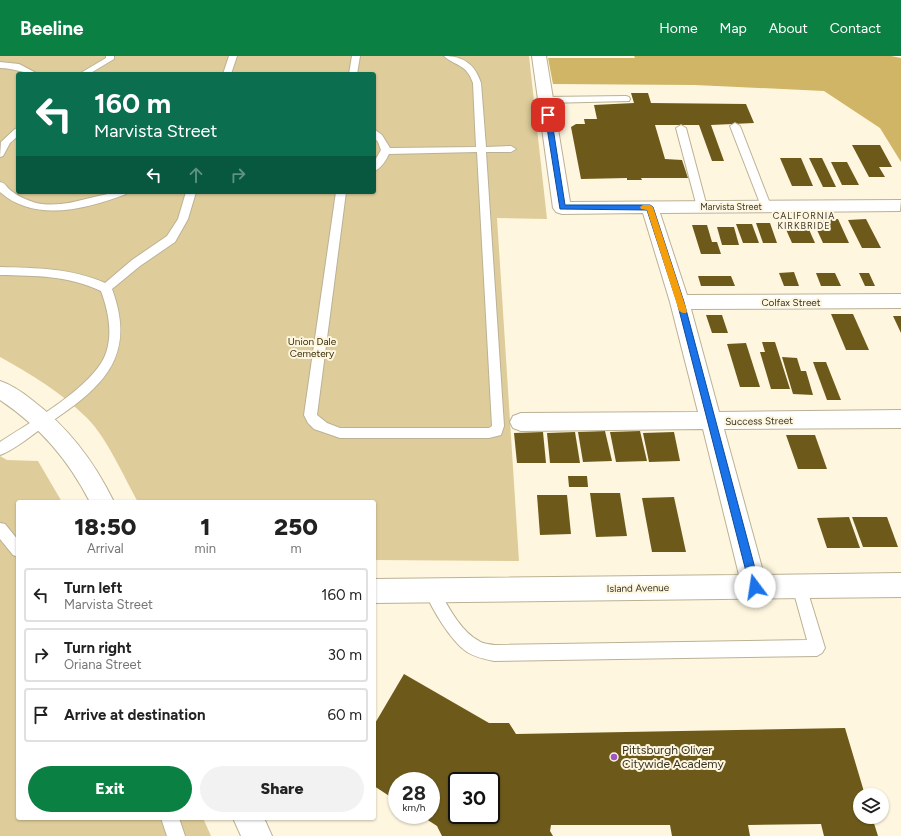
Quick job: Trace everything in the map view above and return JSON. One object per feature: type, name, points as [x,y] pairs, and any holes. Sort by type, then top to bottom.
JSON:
[{"type":"street","points":[[539,56],[546,100]]},
{"type":"street","name":"Marvista Street","points":[[546,100],[562,208],[900,205]]},
{"type":"street","points":[[650,207],[680,302],[755,587]]},
{"type":"street","name":"Colfax Street","points":[[680,302],[901,301]]},
{"type":"street","points":[[0,389],[43,420],[64,442],[80,462],[101,500]]},
{"type":"street","name":"Success Street","points":[[521,422],[901,419]]},
{"type":"street","name":"Island Avenue","points":[[376,591],[901,585]]},
{"type":"street","points":[[249,820],[256,836]]},
{"type":"lane","points":[[86,72],[110,58],[110,56]]},
{"type":"lane","points":[[228,72],[233,56]]},
{"type":"lane","points":[[353,72],[356,56]]},
{"type":"lane","points":[[341,194],[310,415],[314,423],[325,429],[340,433],[489,433],[496,431],[498,426],[477,83],[475,76],[466,64],[448,56]]},
{"type":"lane","points":[[0,65],[16,66],[30,72]]},
{"type":"lane","points":[[546,100],[626,100]]},
{"type":"lane","points":[[735,126],[766,206]]},
{"type":"lane","points":[[681,128],[702,207]]},
{"type":"lane","points":[[0,154],[3,143],[16,133]]},
{"type":"lane","points":[[376,134],[383,140],[386,151],[383,159],[376,166]]},
{"type":"lane","points":[[386,151],[511,149]]},
{"type":"lane","points":[[0,185],[2,190],[19,201],[43,207],[72,207],[102,200],[117,194]]},
{"type":"lane","points":[[106,288],[136,263],[171,238],[183,219],[190,194]]},
{"type":"lane","points":[[0,271],[55,273],[86,279],[106,288],[114,306],[116,331],[112,354],[103,371],[86,388],[43,420],[0,449]]},
{"type":"lane","points":[[0,529],[16,548]]},
{"type":"lane","points":[[431,590],[460,634],[471,645],[479,650],[494,653],[817,648],[799,586]]},
{"type":"lane","points":[[171,820],[176,836]]},
{"type":"green space","name":"Union Dale Cemetery","points":[[0,56],[529,56],[547,219],[497,218],[519,561],[376,560],[376,500],[137,500],[115,458],[87,418],[46,384],[0,357]]},
{"type":"green space","points":[[0,456],[7,460],[38,461],[61,500],[16,500],[16,820],[204,820],[211,836],[0,836]]},
{"type":"shaded area","points":[[634,56],[891,56],[901,58],[901,162],[880,128],[824,91],[695,85],[553,84],[548,58],[635,58]]},
{"type":"building","points":[[631,93],[648,93],[651,103],[746,104],[754,123],[711,125],[724,161],[712,161],[699,125],[655,125],[665,159],[682,160],[688,178],[641,178],[642,180],[627,180],[627,178],[581,179],[571,127],[576,124],[585,124],[584,119],[597,119],[594,105],[634,103]]},
{"type":"building","points":[[852,145],[880,145],[892,167],[879,167],[885,177],[869,177]]},
{"type":"building","points":[[780,158],[801,158],[813,186],[792,186]]},
{"type":"building","points":[[809,158],[822,158],[836,187],[823,187]]},
{"type":"building","points":[[831,162],[847,162],[859,185],[842,185]]},
{"type":"building","points":[[812,219],[838,219],[849,243],[823,243]]},
{"type":"building","points":[[866,219],[881,248],[862,248],[848,220]]},
{"type":"building","points":[[756,223],[770,223],[777,243],[763,243]]},
{"type":"building","points":[[736,224],[752,224],[759,243],[743,243]]},
{"type":"building","points":[[692,225],[707,225],[712,242],[717,242],[721,254],[701,254]]},
{"type":"building","points":[[784,225],[807,225],[815,243],[792,243]]},
{"type":"building","points":[[717,227],[734,227],[739,245],[722,245]]},
{"type":"building","points":[[794,272],[799,286],[784,286],[779,273]]},
{"type":"building","points":[[816,273],[835,273],[841,286],[821,286]]},
{"type":"building","points":[[859,273],[869,273],[875,286],[865,286]]},
{"type":"building","points":[[698,276],[731,276],[735,286],[701,286]]},
{"type":"building","points":[[831,314],[853,314],[869,350],[846,350]]},
{"type":"building","points":[[706,315],[722,315],[728,333],[712,333]]},
{"type":"building","points":[[893,316],[901,316],[901,333]]},
{"type":"building","points":[[762,342],[775,342],[790,389],[771,389],[760,352],[765,352]]},
{"type":"building","points":[[746,343],[760,387],[740,387],[727,344]]},
{"type":"building","points":[[782,357],[797,358],[801,371],[806,371],[813,395],[793,394]]},
{"type":"building","points":[[813,362],[826,362],[841,400],[827,400]]},
{"type":"building","points":[[605,431],[612,461],[583,462],[578,432]]},
{"type":"building","points":[[640,431],[647,461],[616,462],[610,432]]},
{"type":"building","points":[[543,432],[546,463],[517,463],[514,433]]},
{"type":"building","points":[[575,432],[580,463],[550,463],[547,433]]},
{"type":"building","points":[[674,432],[680,461],[649,462],[643,433]]},
{"type":"building","points":[[786,435],[815,435],[827,469],[798,469]]},
{"type":"building","points":[[568,476],[587,476],[588,487],[569,487]]},
{"type":"building","points":[[590,493],[620,493],[627,536],[596,537]]},
{"type":"building","points":[[537,495],[567,495],[571,534],[540,535]]},
{"type":"building","points":[[674,497],[686,552],[652,552],[642,498]]},
{"type":"building","points":[[849,517],[860,548],[827,548],[817,518]]},
{"type":"building","points":[[852,517],[887,517],[898,547],[863,547]]},
{"type":"building","name":"Pittsburgh Oliver Citywide Academy","points":[[404,674],[489,723],[509,723],[516,734],[845,728],[863,788],[853,788],[853,824],[874,824],[878,836],[824,836],[821,824],[748,825],[750,836],[672,836],[670,825],[551,825],[550,831],[553,836],[442,836],[437,826],[434,824],[440,824],[440,772],[388,772],[388,795],[376,787],[376,722]]},
{"type":"slow traffic","points":[[643,207],[650,207],[683,311]]},
{"type":"place","name":"Pittsburgh Oliver Citywide Academy","points":[[614,757]]},
{"type":"district","name":"CALIFORNIA KIRKBRIDE","points":[[804,220]]},
{"type":"route","points":[[548,115],[562,208],[650,207],[680,302],[755,587]]}]
